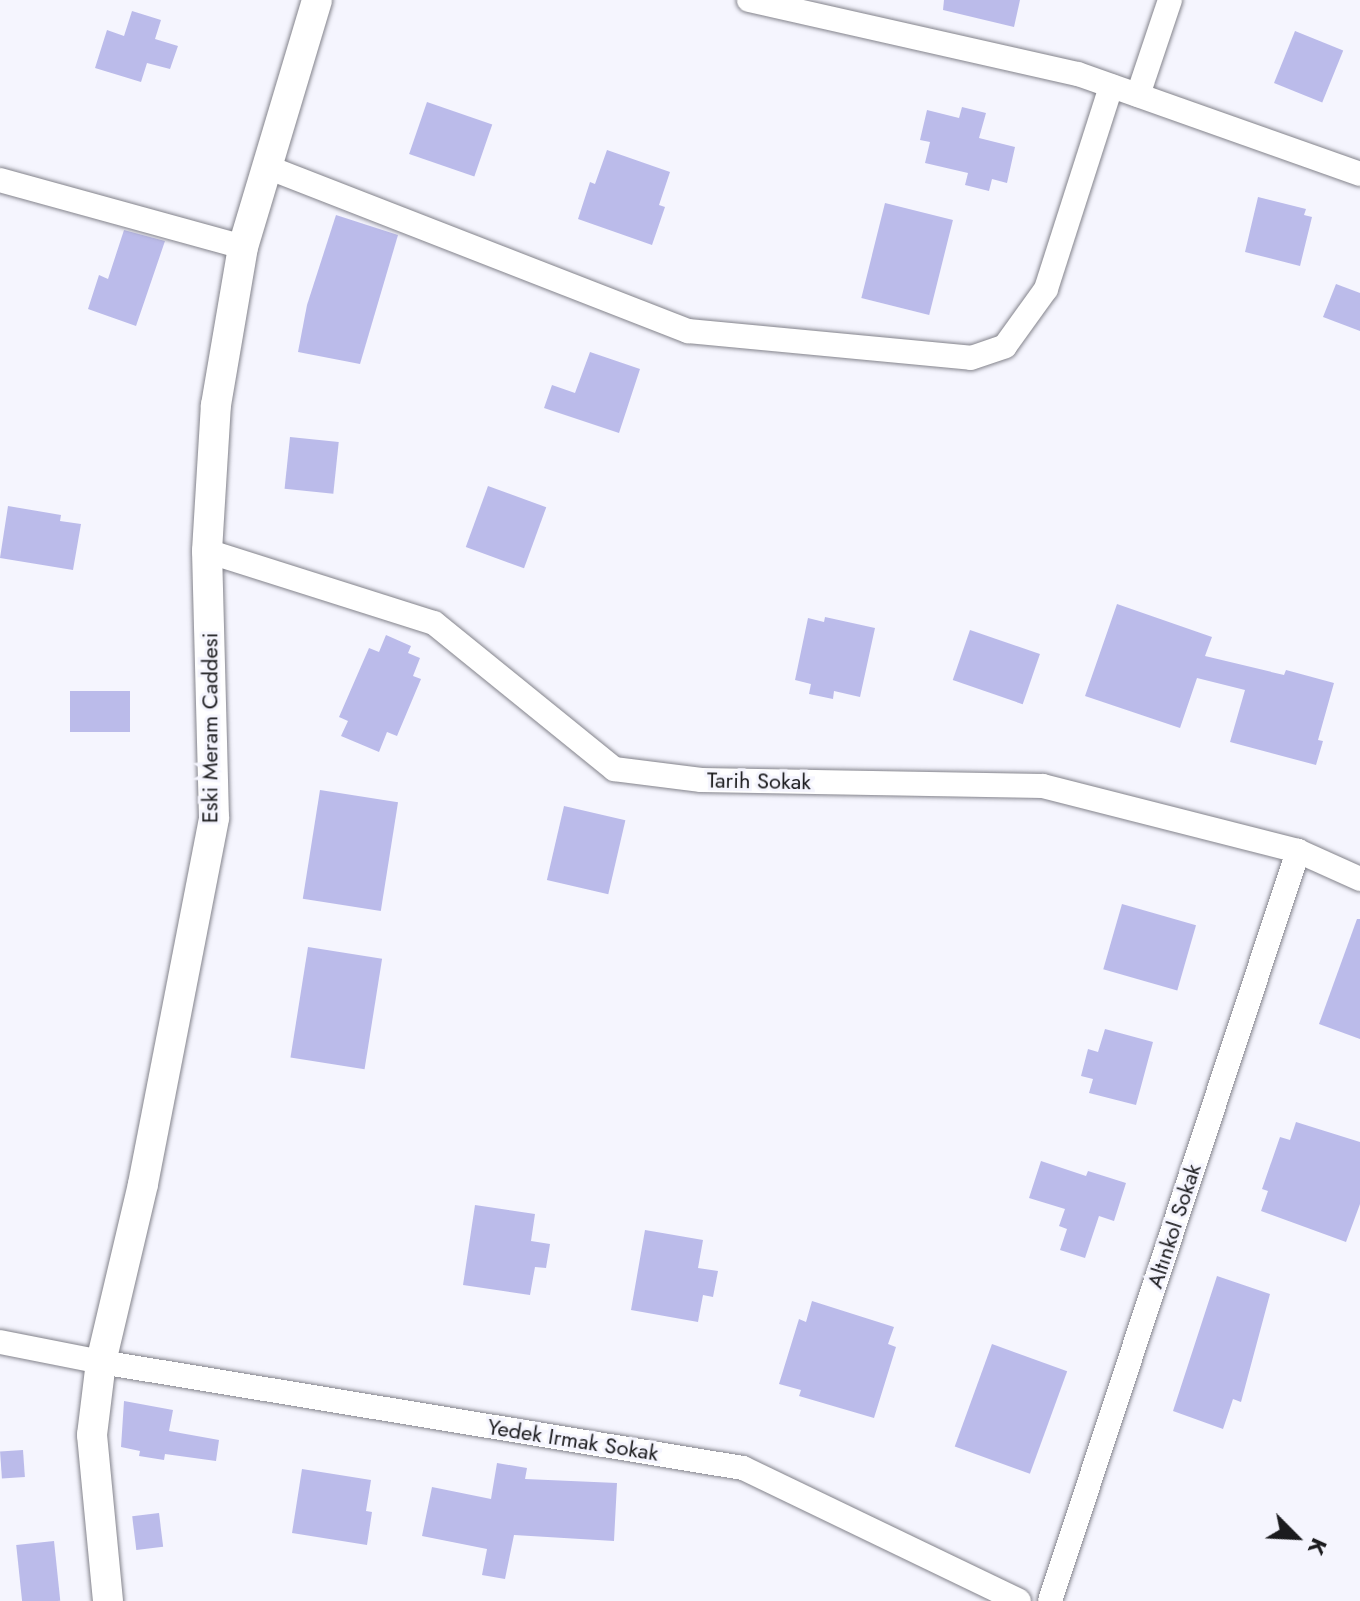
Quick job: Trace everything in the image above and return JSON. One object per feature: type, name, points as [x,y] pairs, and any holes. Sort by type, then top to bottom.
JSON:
[{"type":"street","name":"Eski Meram Caddesi","points":[[108,1601],[92,1435],[101,1362],[143,1184],[214,818],[207,551],[216,405],[243,247],[317,0]]},
{"type":"street","points":[[749,0],[1078,74],[1360,174]]},
{"type":"street","points":[[1138,95],[1170,0]]},
{"type":"street","points":[[267,167],[688,331],[971,358],[1005,346],[1046,289],[1111,86]]},
{"type":"street","points":[[0,180],[243,247]]},
{"type":"street","name":"Tarih Sokak","points":[[207,551],[434,623],[614,769],[701,780],[1043,786],[1298,851],[1360,879]]},
{"type":"street","name":"Altınkol Sokak","points":[[1050,1601],[1298,851]]},
{"type":"street","name":"Yedek Irmak Sokak","points":[[0,1342],[101,1362],[743,1468],[984,1593],[1019,1601]]},
{"type":"building","points":[[944,0],[1020,0],[1014,27],[943,10]]},
{"type":"building","points":[[132,11],[161,20],[155,39],[178,46],[170,69],[147,63],[141,82],[95,68],[107,30],[124,36]]},
{"type":"building","points":[[1295,31],[1343,50],[1322,102],[1274,83]]},
{"type":"building","points":[[427,102],[492,124],[474,176],[409,154]]},
{"type":"building","points":[[962,107],[986,113],[979,138],[1015,147],[1007,183],[992,179],[989,191],[965,185],[968,173],[925,163],[930,142],[920,140],[927,110],[959,118]]},
{"type":"building","points":[[607,150],[670,172],[659,205],[665,207],[652,245],[578,219],[590,182],[595,184]]},
{"type":"building","points":[[1258,197],[1306,209],[1304,215],[1312,217],[1300,266],[1245,252]]},
{"type":"building","points":[[885,203],[953,220],[929,315],[861,298]]},
{"type":"building","points":[[336,215],[398,235],[360,364],[298,352],[307,305]]},
{"type":"building","points":[[124,230],[165,241],[136,326],[88,309],[99,275],[108,279]]},
{"type":"building","points":[[1336,284],[1360,293],[1360,331],[1323,317]]},
{"type":"building","points":[[590,352],[640,369],[619,433],[544,408],[552,385],[575,393]]},
{"type":"building","points":[[290,437],[339,442],[333,494],[285,489]]},
{"type":"building","points":[[488,486],[546,507],[524,568],[466,547]]},
{"type":"building","points":[[8,506],[61,515],[60,521],[81,524],[73,570],[0,558]]},
{"type":"building","points":[[1117,604],[1212,637],[1205,656],[1284,675],[1286,670],[1334,683],[1318,740],[1323,741],[1316,765],[1230,742],[1245,690],[1197,678],[1180,728],[1085,696]]},
{"type":"building","points":[[825,617],[875,628],[860,697],[834,691],[833,699],[809,694],[811,684],[795,680],[808,618],[824,622]]},
{"type":"building","points":[[970,630],[1040,654],[1023,704],[953,680]]},
{"type":"building","points":[[386,635],[411,646],[408,653],[420,658],[413,676],[421,679],[397,736],[387,732],[379,752],[341,736],[348,721],[339,717],[369,648],[379,652]]},
{"type":"building","points":[[70,691],[130,691],[130,732],[70,732]]},
{"type":"building","points":[[320,790],[398,802],[381,911],[303,899]]},
{"type":"building","points":[[564,806],[625,820],[608,894],[547,880]]},
{"type":"building","points":[[1122,904],[1196,925],[1177,991],[1103,969]]},
{"type":"building","points":[[1357,919],[1360,919],[1360,1039],[1319,1024]]},
{"type":"building","points":[[308,947],[382,959],[365,1069],[290,1058]]},
{"type":"building","points":[[1105,1029],[1153,1042],[1136,1105],[1089,1093],[1093,1079],[1081,1076],[1088,1049],[1098,1052]]},
{"type":"building","points":[[1296,1122],[1360,1142],[1360,1204],[1346,1242],[1261,1211],[1268,1191],[1262,1189],[1280,1137],[1290,1140]]},
{"type":"building","points":[[1041,1161],[1086,1176],[1088,1171],[1126,1183],[1114,1221],[1099,1216],[1085,1258],[1060,1250],[1067,1229],[1059,1226],[1065,1209],[1029,1198]]},
{"type":"building","points":[[475,1205],[535,1214],[531,1241],[550,1244],[546,1268],[535,1267],[530,1295],[463,1285]]},
{"type":"building","points":[[645,1230],[703,1240],[698,1268],[718,1271],[713,1297],[703,1295],[698,1322],[631,1310]]},
{"type":"building","points":[[1217,1276],[1270,1294],[1241,1402],[1233,1399],[1223,1429],[1173,1411]]},
{"type":"building","points":[[812,1301],[894,1327],[888,1344],[896,1347],[874,1418],[799,1396],[801,1390],[779,1384],[799,1319],[806,1322]]},
{"type":"building","points":[[992,1344],[1067,1371],[1030,1474],[955,1446]]},
{"type":"building","points":[[124,1401],[173,1410],[169,1431],[219,1440],[216,1461],[165,1454],[164,1460],[139,1456],[140,1451],[121,1447]]},
{"type":"building","points":[[23,1450],[25,1477],[2,1479],[0,1452]]},
{"type":"building","points":[[497,1463],[527,1468],[525,1479],[617,1483],[614,1541],[514,1535],[505,1579],[482,1575],[487,1549],[422,1536],[432,1487],[491,1499]]},
{"type":"building","points":[[302,1469],[371,1480],[366,1511],[372,1512],[367,1545],[292,1533]]},
{"type":"building","points":[[159,1513],[163,1547],[136,1550],[132,1516]]},
{"type":"building","points":[[54,1541],[60,1601],[22,1601],[16,1545]]}]
